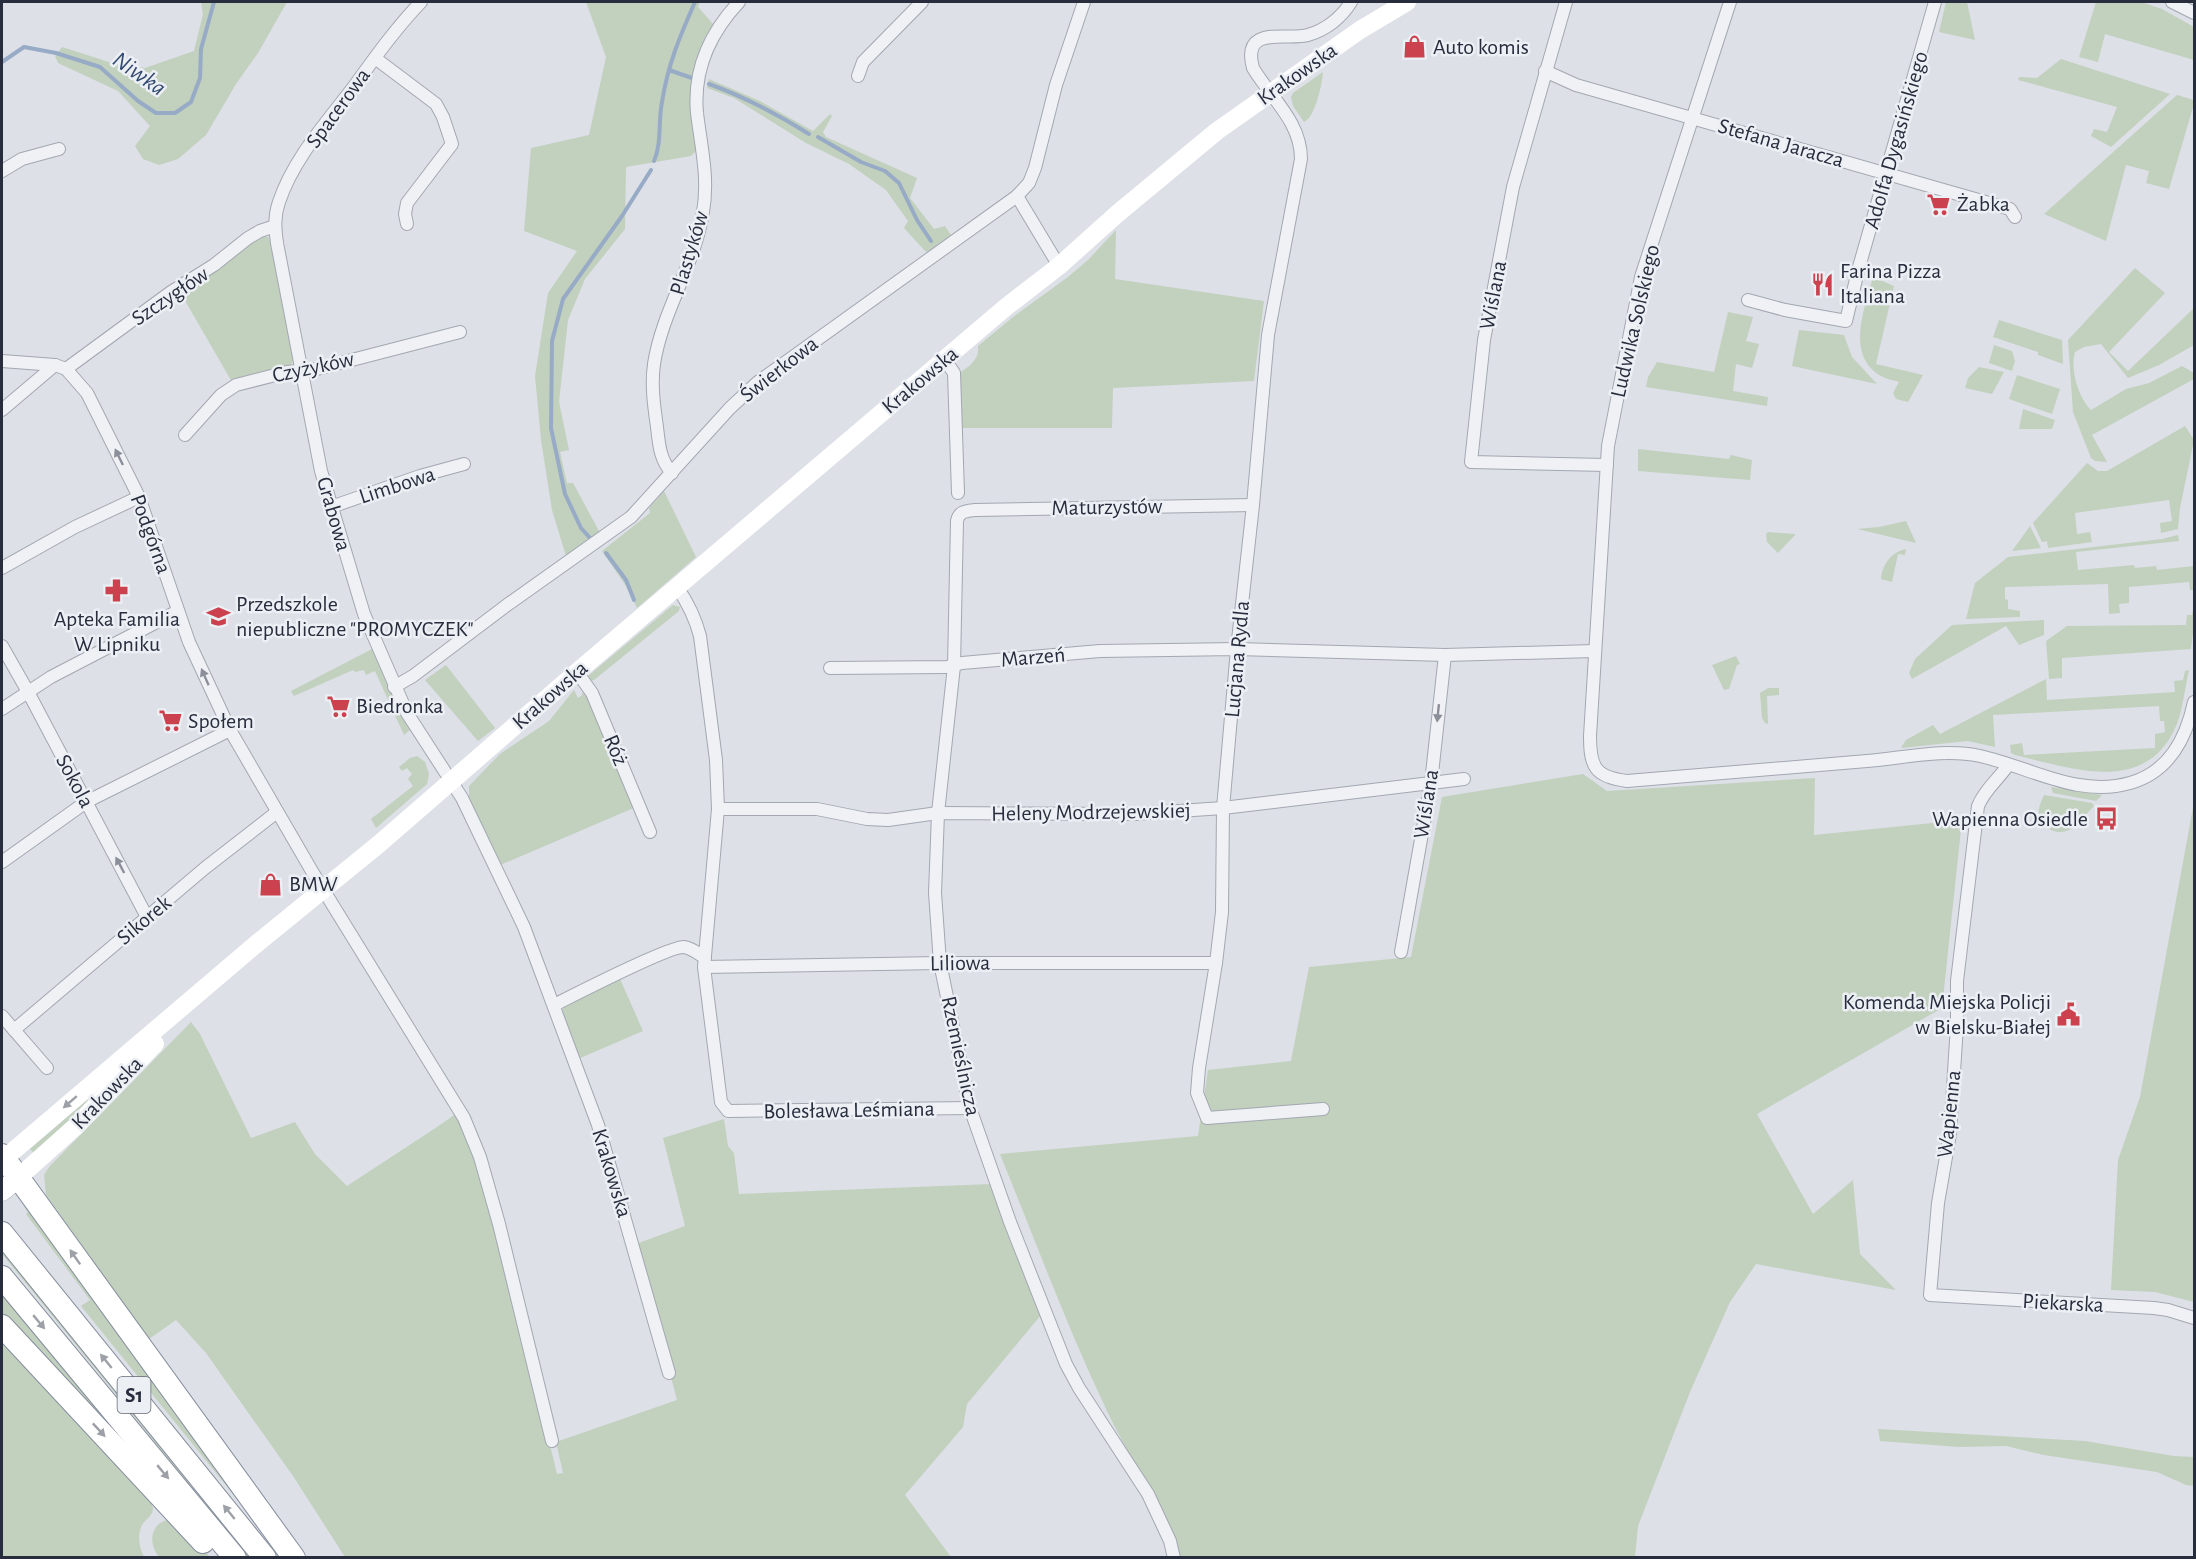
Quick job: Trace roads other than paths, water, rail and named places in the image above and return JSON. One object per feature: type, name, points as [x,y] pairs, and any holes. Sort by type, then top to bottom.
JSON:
[{"type":"highway","points":[[3,1158],[294,1557]]},
{"type":"highway","name":"S1","points":[[2,1233],[266,1557]]},
{"type":"highway","name":"S1","points":[[2,1277],[235,1557]]},
{"type":"highway","points":[[2,1326],[218,1557]]},
{"type":"main road","name":"Krakowska","points":[[3,1158],[324,890],[1006,307],[1059,267],[1180,160],[1360,30],[1407,2]]},
{"type":"main road","name":"Krakowska","points":[[2,1191],[86,1116],[205,988]]},
{"type":"street","name":"Spacerowa","points":[[275,226],[279,200],[304,154],[402,22],[421,2]]},
{"type":"street","name":"Plastyków","points":[[672,473],[661,457],[654,401],[654,363],[669,314],[693,250],[703,213],[706,187],[705,157],[697,111],[699,72],[709,42],[717,27],[739,2]]},
{"type":"street","points":[[858,76],[863,62],[922,2]]},
{"type":"street","name":"Świerkowa","points":[[394,687],[413,676],[507,605],[631,517],[730,408],[758,382],[1017,196],[1029,183],[1035,168],[1056,85],[1084,2]]},
{"type":"street","name":"Lucjana Rydla","points":[[1323,1109],[1207,1118],[1197,1093],[1222,912],[1223,808],[1268,335],[1301,159],[1301,145],[1293,125],[1253,68],[1252,51],[1257,42],[1267,36],[1306,36],[1319,31],[1333,22],[1352,2]]},
{"type":"street","name":"Wiślana","points":[[1566,2],[1513,187],[1484,340],[1471,462],[1606,465]]},
{"type":"street","name":"Ludwika Solskiego","points":[[1730,2],[1641,277],[1608,447],[1590,753],[1593,764],[1609,778],[1627,781],[1868,761],[1932,753],[1979,755],[2008,765]]},
{"type":"street","name":"Adolfa Dygasińskiego","points":[[1748,300],[1785,310],[1846,321],[1935,2]]},
{"type":"street","points":[[2172,2],[2194,13]]},
{"type":"street","points":[[375,58],[436,104],[452,144],[407,203],[405,214],[407,224]]},
{"type":"street","name":"Stefana Jaracza","points":[[1545,71],[1576,85],[2010,209],[2015,217]]},
{"type":"street","points":[[2,171],[22,159],[59,149]]},
{"type":"street","points":[[1017,196],[1059,267]]},
{"type":"street","name":"Szczygłów","points":[[2,410],[46,375],[214,265],[248,238],[275,226]]},
{"type":"street","name":"Grabowa","points":[[275,226],[298,344],[301,371],[331,507],[364,614],[394,687],[422,739],[450,782]]},
{"type":"street","name":"Czyżyków","points":[[185,435],[221,395],[236,384],[287,372],[317,369],[460,332]]},
{"type":"street","points":[[945,360],[954,373],[958,493]]},
{"type":"street","points":[[2,361],[60,367]]},
{"type":"street","name":"Podgórna","points":[[60,367],[76,380],[94,405],[139,497],[189,642],[230,730],[276,812],[324,890]]},
{"type":"street","name":"Limbowa","points":[[331,507],[420,476],[464,464]]},
{"type":"street","points":[[2,568],[75,527],[139,497]]},
{"type":"street","name":"Maturzystów","points":[[962,513],[975,510],[1253,505]]},
{"type":"street","name":"Rzemieślnicza","points":[[962,513],[958,515],[957,520],[954,666],[938,813],[935,893],[940,963],[970,1108],[1010,1221],[1066,1364],[1078,1388],[1148,1494],[1170,1541],[1174,1557]]},
{"type":"street","points":[[677,587],[689,604],[700,636],[715,749],[718,809],[705,962]]},
{"type":"street","points":[[2,708],[27,690],[178,610]]},
{"type":"street","name":"Sokola","points":[[2,646],[147,916]]},
{"type":"street","points":[[1237,649],[1445,655],[1595,651]]},
{"type":"street","name":"Marzeń","points":[[830,668],[954,666],[1092,652],[1237,649]]},
{"type":"street","name":"Wiślana","points":[[1401,952],[1431,783],[1445,655]]},
{"type":"street","name":"Róż","points":[[577,672],[592,693],[650,832]]},
{"type":"street","points":[[2008,765],[2078,786],[2117,786],[2137,781],[2159,768],[2174,753],[2183,738],[2194,702]]},
{"type":"street","points":[[2,862],[86,802],[230,730]]},
{"type":"street","name":"Wapienna","points":[[1930,1295],[1938,1203],[1950,1134],[1957,1025],[1957,981],[1978,806],[1990,785],[2008,765]]},
{"type":"street","name":"Heleny Modrzejewskiej","points":[[718,809],[817,809],[867,819],[888,820],[938,813],[1135,814],[1223,808],[1464,778]]},
{"type":"street","name":"Krakowska","points":[[450,782],[462,798],[524,927],[554,1005],[598,1125],[669,1373]]},
{"type":"street","name":"Sikorek","points":[[14,1030],[147,916],[276,812]]},
{"type":"street","points":[[324,890],[412,1032],[472,1135],[507,1257],[552,1442]]},
{"type":"street","points":[[554,1005],[680,947],[691,949],[705,962]]},
{"type":"street","name":"Liliowa","points":[[705,962],[1216,963]]},
{"type":"street","name":"Bolesława Leśmiana","points":[[705,962],[719,1097],[728,1111],[970,1108]]},
{"type":"street","points":[[2,1016],[47,1068]]},
{"type":"street","name":"Piekarska","points":[[1930,1295],[2154,1308],[2194,1318]]},
{"type":"waterway","name":"Niwka","points":[[2,62],[24,47],[56,53],[100,67],[138,101],[156,113],[175,113],[191,102],[200,78],[201,49],[214,2]]},
{"type":"waterway","points":[[654,161],[658,147],[661,109],[671,63],[695,2]]},
{"type":"waterway","points":[[669,70],[692,78]]},
{"type":"waterway","points":[[709,84],[761,106],[809,134]]},
{"type":"waterway","points":[[818,137],[861,162],[885,171],[899,183],[917,220],[931,241]]},
{"type":"waterway","points":[[590,538],[581,528],[565,494],[551,428],[552,341],[563,299],[622,216],[651,170]]},
{"type":"waterway","points":[[606,553],[626,580],[634,600]]},
{"type":"place","name":"Auto komis","points":[[1415,47]]},
{"type":"place","name":"Żabka","points":[[1939,204]]},
{"type":"place","name":"Farina Pizza Italiana","points":[[1822,284]]},
{"type":"place","name":"Apteka Familia W Lipniku","points":[[117,590]]},
{"type":"place","name":"Przedszkole niepubliczne \"PROMYCZEK\"","points":[[218,617]]},
{"type":"place","name":"Biedronka","points":[[338,706]]},
{"type":"place","name":"Społem","points":[[170,721]]},
{"type":"place","name":"Wapienna Osiedle","points":[[2106,819]]},
{"type":"place","name":"BMW","points":[[271,884]]},
{"type":"place","name":"Komenda Miejska Policji w Bielsku-Białej","points":[[2069,1015]]}]
